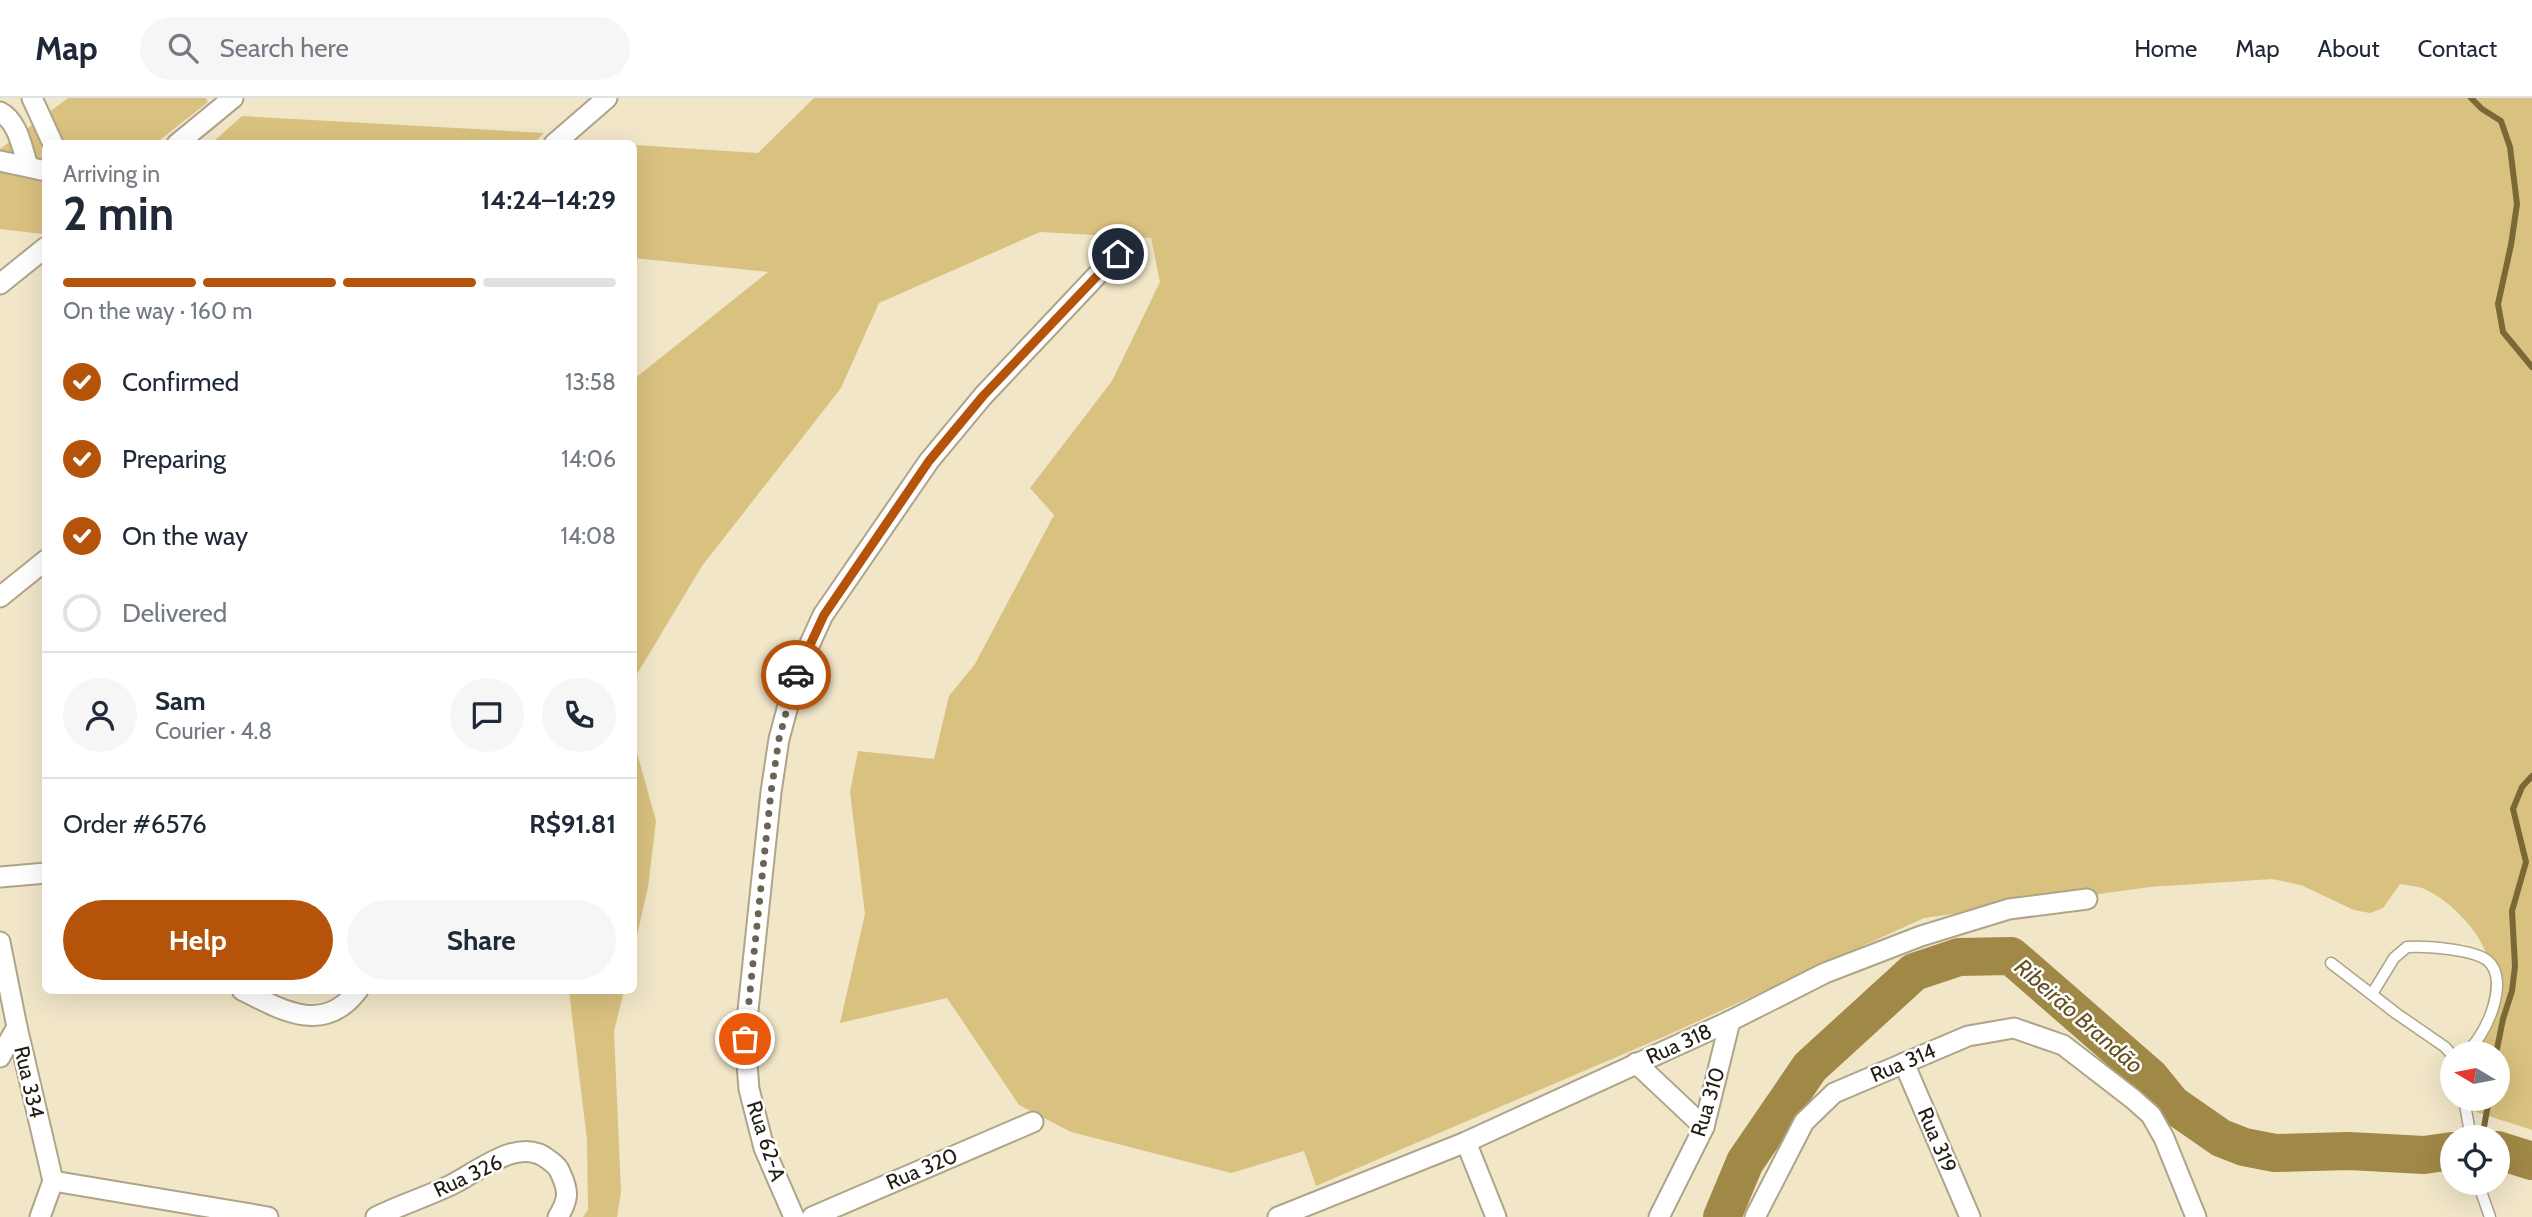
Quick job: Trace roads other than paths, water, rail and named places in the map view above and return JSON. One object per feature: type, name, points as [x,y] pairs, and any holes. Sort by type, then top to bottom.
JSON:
[{"type":"street","points":[[32,98],[51,140]]},
{"type":"street","points":[[182,140],[233,98]]},
{"type":"street","points":[[559,140],[607,98]]},
{"type":"street","points":[[0,113],[8,116],[13,123],[37,168]]},
{"type":"street","points":[[0,161],[37,168]]},
{"type":"street","points":[[0,284],[42,250]]},
{"type":"street","name":"Rua 62-A","points":[[794,1217],[764,1148],[749,1089],[745,1039],[771,792],[779,739],[797,671],[824,615],[929,461],[983,396],[1118,254]]},
{"type":"street","points":[[0,597],[42,563]]},
{"type":"street","points":[[0,877],[42,873]]},
{"type":"street","name":"Rua 318","points":[[1278,1217],[1466,1142],[1730,1021],[1825,973],[1921,936],[2009,909],[2087,899]]},
{"type":"street","name":"Rua 334","points":[[0,942],[53,1181]]},
{"type":"street","points":[[251,994],[300,1017],[328,1015],[355,994]]},
{"type":"street","name":"Rua 310","points":[[1658,1217],[1704,1126],[1730,1021]]},
{"type":"street","points":[[0,1057],[17,1027]]},
{"type":"street","name":"Rua 314","points":[[1755,1217],[1804,1122],[1834,1093],[1968,1036],[2014,1028],[2063,1045],[2151,1115],[2164,1138],[2196,1217]]},
{"type":"street","points":[[1636,1063],[1704,1126]]},
{"type":"street","name":"Rua 319","points":[[1904,1063],[1970,1217]]},
{"type":"street","name":"Rua 320","points":[[812,1217],[1033,1122]]},
{"type":"street","points":[[1466,1142],[1496,1217]]},
{"type":"street","name":"Rua 326","points":[[376,1217],[452,1185],[496,1159],[525,1151],[543,1155],[558,1167],[567,1187],[566,1203],[558,1217]]},
{"type":"street","points":[[40,1217],[53,1181],[268,1217]]},
{"type":"lane","points":[[2372,994],[2394,958],[2407,947],[2473,954],[2486,958],[2496,978],[2489,1020],[2477,1041]]},
{"type":"lane","points":[[2331,963],[2440,1043]]},
{"type":"lane","points":[[2482,1195],[2490,1217]]},
{"type":"waterway","points":[[2471,98],[2501,121],[2510,147],[2517,204],[2498,304],[2503,332],[2532,367]]},
{"type":"waterway","points":[[2499,1041],[2512,991],[2515,966],[2512,911],[2526,862],[2513,809],[2522,787],[2532,776]]},
{"type":"waterway","name":"Ribeirão Brandão","points":[[1722,1217],[1745,1162],[1810,1067],[1914,972],[1959,957],[2011,956],[2150,1077],[2172,1104],[2221,1138],[2244,1147],[2275,1153],[2349,1151],[2424,1155],[2440,1153]]},
{"type":"waterway","points":[[2484,1125],[2487,1111]]},
{"type":"waterway","name":"Ribeirão Brandão","points":[[2510,1154],[2532,1161]]}]
